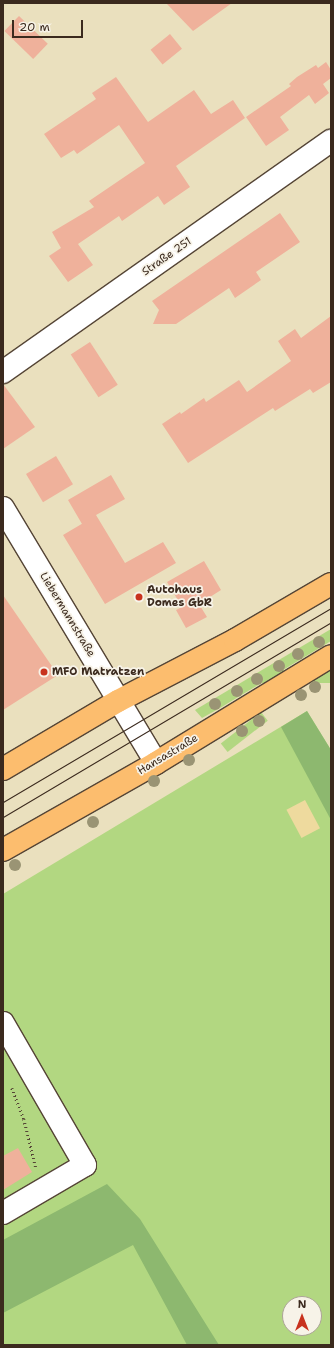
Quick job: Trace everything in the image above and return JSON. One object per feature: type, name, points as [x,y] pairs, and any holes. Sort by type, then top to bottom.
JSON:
[{"type":"main road","points":[[3,769],[118,701],[235,640],[331,584]]},
{"type":"main road","name":"Hansastraße","points":[[3,850],[156,763],[331,656]]},
{"type":"street","name":"Straße 251","points":[[3,372],[331,141]]},
{"type":"street","name":"Liebermannstraße","points":[[3,508],[156,763]]},
{"type":"street","points":[[3,1023],[85,1165],[3,1214]]},
{"type":"path","points":[[11,1084],[32,1150],[39,1192]]},
{"type":"green space","points":[[331,629],[331,641],[220,708],[202,718],[195,710]]},
{"type":"green space","points":[[262,670],[331,670],[331,683],[262,683]]},
{"type":"green space","points":[[307,711],[331,750],[331,1345],[3,1345],[3,894]]},
{"type":"green space","points":[[307,711],[331,750],[331,820],[281,727]]},
{"type":"green space","points":[[261,712],[268,721],[228,752],[221,743]]},
{"type":"green space","points":[[107,1184],[140,1219],[219,1345],[187,1345],[133,1245],[3,1313],[3,1240]]},
{"type":"sand","points":[[305,800],[320,828],[301,838],[286,810]]},
{"type":"building","points":[[166,3],[232,3],[193,31]]},
{"type":"building","points":[[19,16],[48,44],[33,59],[4,31]]},
{"type":"building","points":[[170,34],[182,49],[163,64],[151,50]]},
{"type":"building","points":[[326,62],[331,70],[331,78],[323,84],[329,93],[315,104],[309,95],[280,117],[289,130],[266,146],[246,117],[291,86],[289,84],[297,77],[316,65],[318,68]]},
{"type":"building","points":[[116,77],[148,122],[194,90],[211,114],[233,100],[245,118],[176,166],[190,187],[164,205],[158,196],[122,221],[119,216],[78,244],[93,265],[68,282],[49,256],[61,248],[52,232],[94,207],[89,201],[145,163],[119,125],[77,154],[74,150],[61,158],[44,134],[96,99],[92,93]]},
{"type":"building","points":[[280,213],[300,242],[256,272],[261,280],[235,298],[229,288],[176,324],[153,324],[159,310],[152,301]]},
{"type":"building","points":[[331,316],[331,382],[313,393],[310,389],[275,411],[273,408],[188,463],[162,424],[180,412],[181,414],[204,398],[206,402],[239,380],[247,392],[291,361],[278,341],[295,329],[301,338]]},
{"type":"building","points":[[90,342],[118,385],[98,397],[71,355]]},
{"type":"building","points":[[3,384],[35,427],[3,449]]},
{"type":"building","points":[[56,456],[73,484],[43,502],[26,474]]},
{"type":"building","points":[[111,475],[125,499],[96,515],[125,563],[163,542],[176,563],[105,604],[63,535],[82,524],[68,500]]},
{"type":"building","points":[[204,561],[221,590],[199,604],[207,617],[186,628],[176,610],[182,607],[167,582]]},
{"type":"building","points":[[3,595],[58,675],[3,710]]},
{"type":"building","points":[[18,1148],[32,1172],[3,1190],[3,1156]]},
{"type":"tram line","points":[[3,802],[331,608]]},
{"type":"tram line","points":[[3,817],[331,622]]},
{"type":"place","name":"Autohaus Domes GbR","points":[[139,597]]},
{"type":"place","name":"MFO Matratzen","points":[[44,672]]}]
